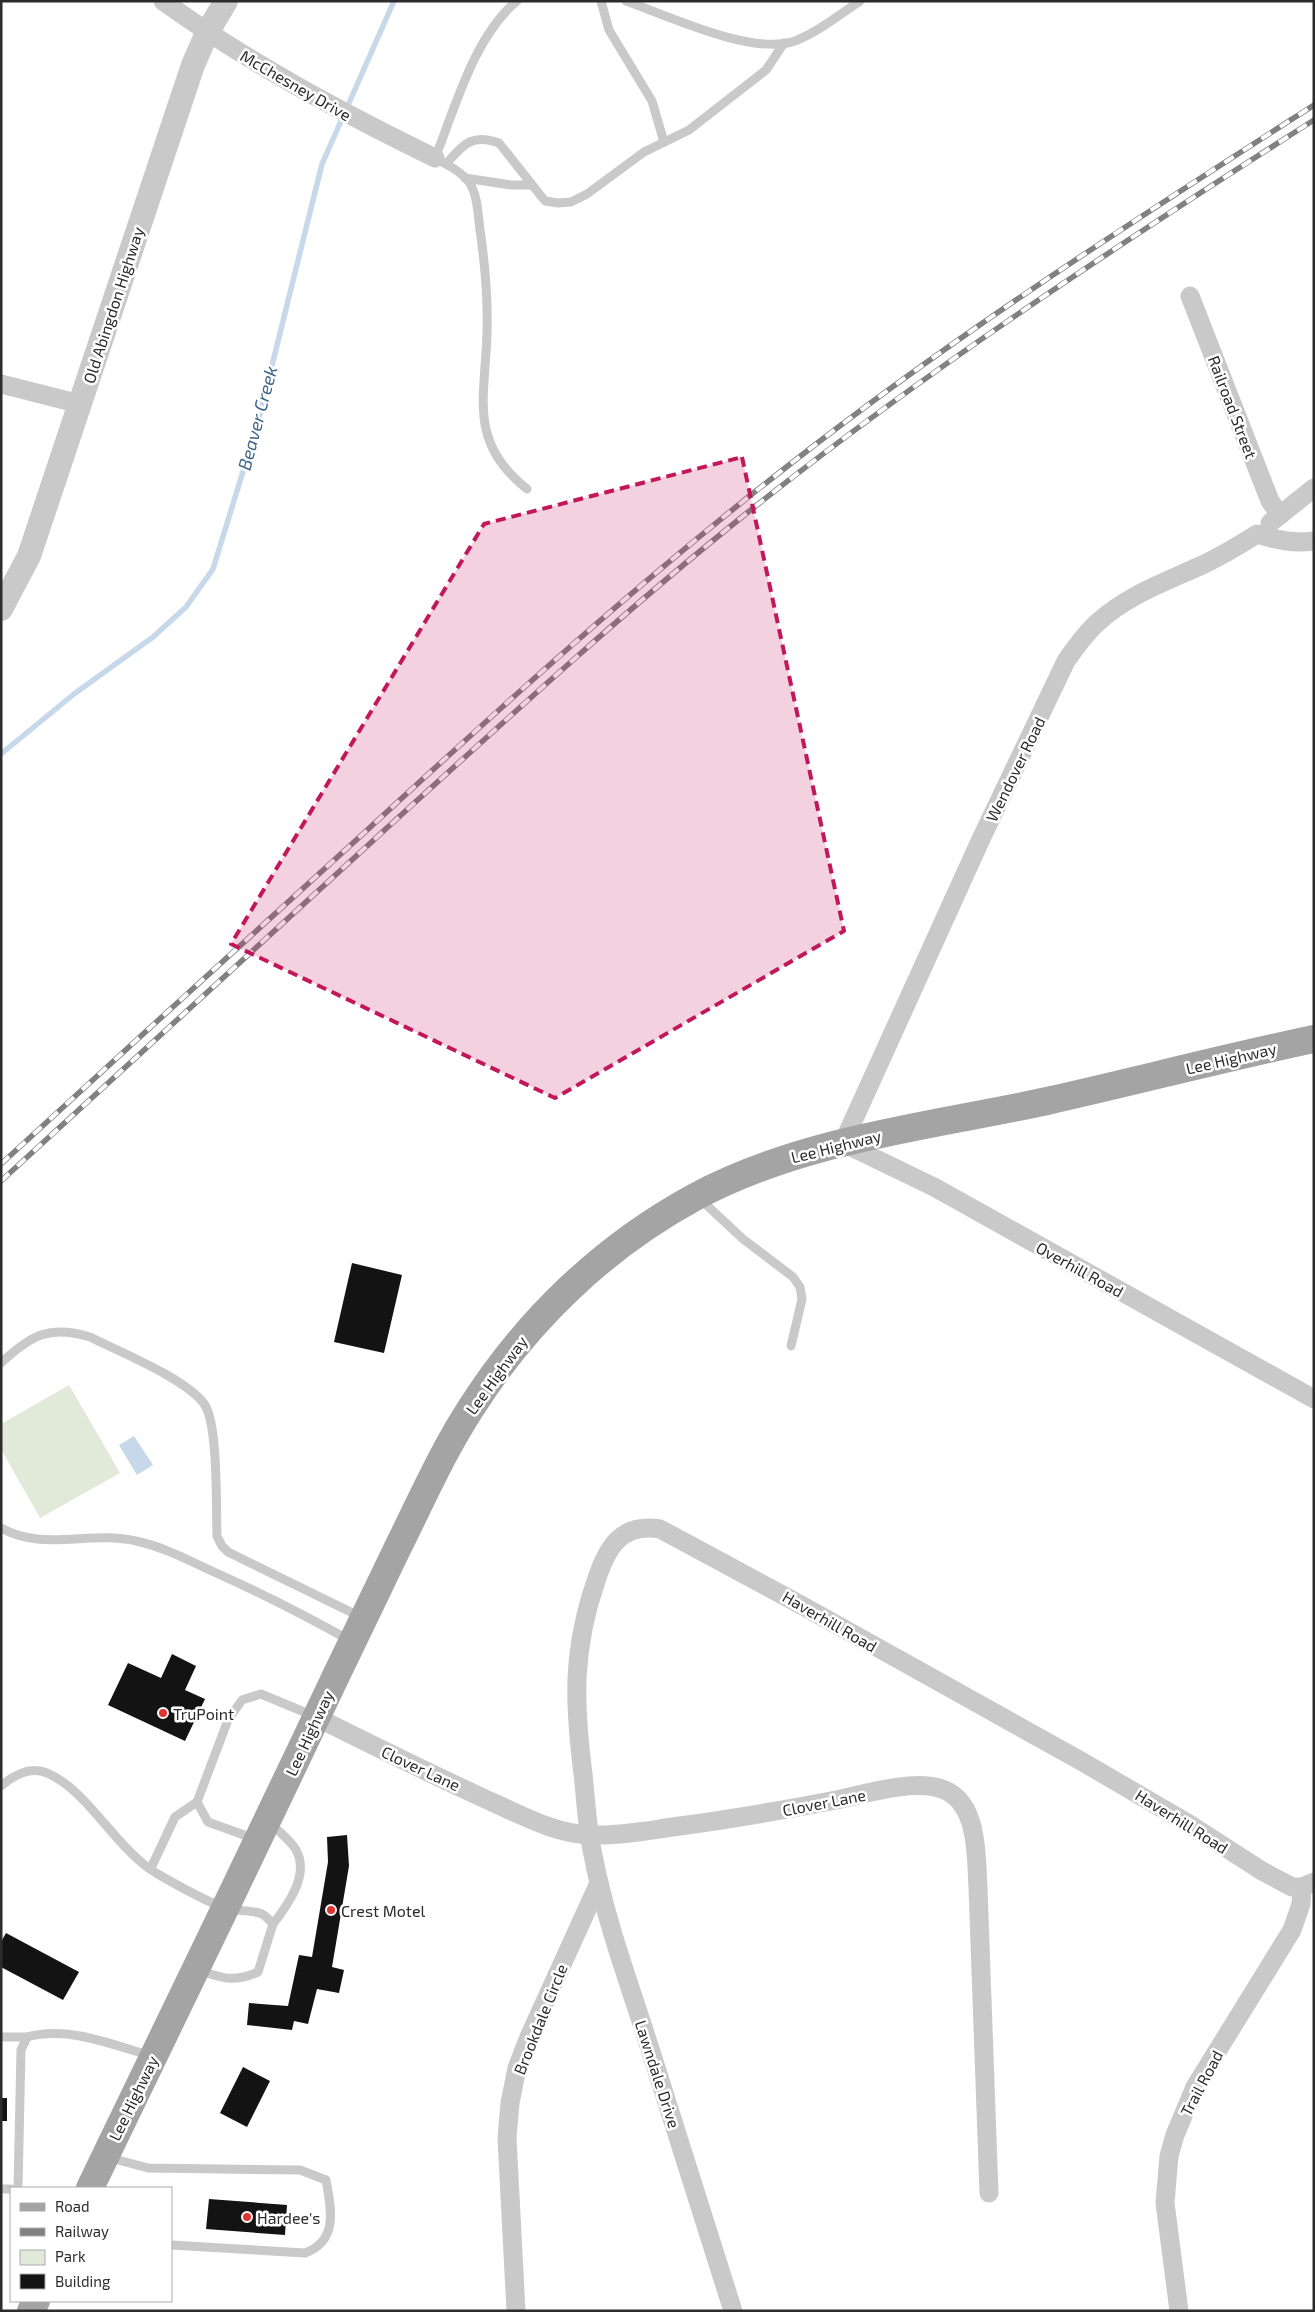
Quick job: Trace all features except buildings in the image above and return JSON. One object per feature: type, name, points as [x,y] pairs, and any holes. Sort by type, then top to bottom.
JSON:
[{"type":"main road","name":"Lee Highway","points":[[90,2187],[449,1444],[502,1363],[541,1316],[602,1259],[642,1230],[697,1196],[740,1176],[787,1158],[844,1143],[1048,1101],[1314,1039]]},
{"type":"street","name":"McChesney Drive","points":[[163,1],[207,33],[325,103],[440,161]]},
{"type":"street","name":"Old Abingdon Highway","points":[[1,609],[29,556],[159,161],[193,65],[207,33],[226,1]]},
{"type":"street","name":"Railroad Street","points":[[1190,296],[1270,501],[1280,515]]},
{"type":"street","points":[[1,384],[80,404]]},
{"type":"street","name":"Wendover Road","points":[[844,1143],[981,839],[1066,661],[1084,636],[1099,621],[1122,605],[1160,584],[1226,554],[1257,534],[1314,488]]},
{"type":"street","points":[[1257,534],[1276,540],[1296,543],[1314,541]]},
{"type":"street","name":"Overhill Road","points":[[844,1143],[934,1187],[1314,1399]]},
{"type":"street","name":"Haverhill Road","points":[[590,1835],[577,1725],[576,1675],[579,1640],[585,1614],[598,1575],[612,1545],[624,1534],[634,1529],[647,1527],[660,1529],[803,1606],[1081,1761],[1189,1824],[1262,1872],[1292,1887],[1308,1884]]},
{"type":"street","name":"Clover Lane","points":[[316,1717],[413,1766],[546,1826],[590,1835],[621,1835],[746,1817],[899,1788],[938,1788],[951,1793],[962,1802],[968,1815],[975,1847],[989,2193]]},
{"type":"street","name":"Lawndale Drive","points":[[590,1835],[599,1883],[613,1935],[733,2311]]},
{"type":"street","name":"Brookdale Circle","points":[[516,2311],[507,2138],[510,2103],[517,2068],[529,2037],[599,1883]]},
{"type":"street","name":"Trail Road","points":[[1179,2311],[1165,2203],[1169,2156],[1175,2134],[1195,2087],[1292,1930],[1308,1884]]},
{"type":"lane","points":[[440,161],[472,64],[488,35],[508,8],[517,1]]},
{"type":"lane","points":[[601,1],[609,30],[652,101],[664,142]]},
{"type":"lane","points":[[626,1],[737,41],[758,44],[784,43],[812,33],[860,1]]},
{"type":"lane","points":[[440,161],[466,142],[488,139],[499,143],[530,185],[545,201],[571,202],[586,194],[644,152],[689,130],[766,70],[784,43]]},
{"type":"lane","points":[[440,161],[460,172],[474,193],[488,304],[484,387],[485,425],[496,458],[508,474],[527,490]]},
{"type":"lane","points":[[465,178],[511,185],[530,185]]},
{"type":"lane","points":[[697,1196],[743,1239],[793,1277],[800,1288],[802,1299],[791,1346]]},
{"type":"lane","points":[[1,1363],[34,1336],[55,1331],[73,1331],[90,1337],[185,1386],[200,1398],[207,1408],[212,1426],[217,1536],[222,1546],[228,1552],[358,1630]]},
{"type":"lane","points":[[1,1528],[12,1534],[29,1539],[105,1538],[133,1540],[160,1547],[273,1599],[358,1630]]},
{"type":"lane","points":[[151,1868],[175,1817],[197,1802],[228,1720],[242,1700],[261,1694],[316,1717]]},
{"type":"lane","points":[[1,1786],[20,1773],[32,1770],[46,1773],[68,1787],[133,1855],[151,1868],[225,1908],[262,1914],[273,1924]]},
{"type":"lane","points":[[196,1969],[229,1980],[242,1979],[258,1972],[273,1924],[288,1906],[300,1873],[298,1852],[263,1830],[208,1822],[197,1802]]},
{"type":"lane","points":[[1,2037],[27,2037],[44,2033],[92,2038],[153,2057]]},
{"type":"lane","points":[[18,2187],[21,2050],[27,2037]]},
{"type":"lane","points":[[105,2156],[148,2168],[300,2170],[326,2180],[330,2229],[318,2248],[305,2253],[172,2245]]},
{"type":"highlighted area","points":[[742,457],[844,931],[555,1098],[231,944],[484,524]]},
{"type":"green space","points":[[69,1385],[120,1473],[40,1518],[1,1449],[1,1424]]},
{"type":"water","points":[[134,1436],[153,1465],[137,1475],[119,1445]]},
{"type":"waterway","name":"Beaver Creek","points":[[1,754],[74,694],[153,637],[186,607],[213,569],[257,426],[322,164],[394,1]]},
{"type":"railway","points":[[1,1164],[521,690],[626,598],[734,509],[852,417],[981,324],[1113,235],[1314,105]]},
{"type":"railway","points":[[1,1181],[512,714],[649,594],[742,517],[880,411],[1022,311],[1167,214],[1314,120]]},
{"type":"place","name":"TruPoint","points":[[163,1713]]},
{"type":"place","name":"Crest Motel","points":[[331,1910]]},
{"type":"place","name":"Hardee's","points":[[247,2217]]}]
